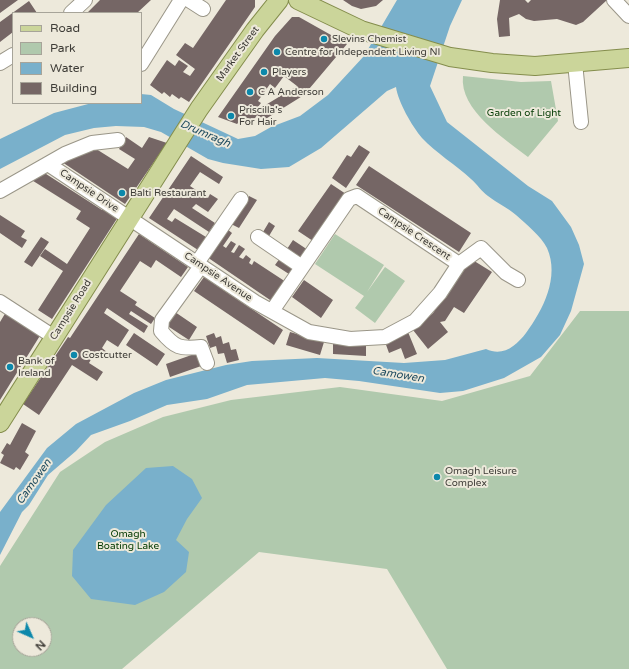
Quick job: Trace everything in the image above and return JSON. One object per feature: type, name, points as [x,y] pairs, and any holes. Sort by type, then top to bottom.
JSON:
[{"type":"main road","name":"Market Street","points":[[173,150],[199,109],[255,30],[279,0]]},
{"type":"main road","points":[[298,0],[361,30],[450,57],[535,66],[629,58]]},
{"type":"main road","name":"Campsie Road","points":[[0,423],[173,150]]},
{"type":"street","points":[[72,12],[85,0]]},
{"type":"street","points":[[142,62],[181,0]]},
{"type":"street","points":[[189,0],[203,9]]},
{"type":"street","points":[[614,0],[629,16]]},
{"type":"street","points":[[0,63],[12,56]]},
{"type":"street","points":[[575,63],[581,122]]},
{"type":"street","points":[[0,191],[65,154],[92,143],[118,140]]},
{"type":"street","name":"Campsie Drive","points":[[48,164],[129,218]]},
{"type":"street","name":"Campsie Crescent","points":[[272,311],[349,199],[357,196],[460,264],[440,293],[415,321],[385,337],[350,339],[309,332]]},
{"type":"street","points":[[207,363],[201,347],[182,348],[170,342],[161,331],[162,320],[241,199]]},
{"type":"street","name":"Campsie Avenue","points":[[129,218],[199,265],[272,311],[309,332]]},
{"type":"street","points":[[258,237],[302,267]]},
{"type":"street","points":[[460,264],[481,248],[506,273],[518,280]]},
{"type":"street","points":[[0,302],[54,337]]},
{"type":"green space","name":"Garden of Light","points":[[463,76],[521,82],[551,81],[558,121],[528,157],[496,132],[476,112],[468,100],[464,89]]},
{"type":"green space","points":[[335,234],[384,265],[367,292],[385,267],[405,281],[375,323],[355,308],[364,296],[315,264]]},
{"type":"green space","name":"Omagh Leisure Complex","points":[[580,311],[629,311],[629,669],[447,669],[387,569],[259,552],[122,669],[0,669],[0,566],[60,472],[105,442],[163,417],[231,400],[340,387],[442,401],[530,376]]},
{"type":"water","points":[[397,0],[462,0],[450,26],[430,86],[447,122],[528,186],[552,201],[571,227],[579,245],[584,264],[571,311],[560,335],[541,357],[504,378],[463,391],[440,393],[359,381],[325,378],[247,385],[207,399],[167,405],[130,421],[91,435],[76,451],[48,475],[29,505],[22,512],[0,555],[0,512],[47,448],[76,424],[134,393],[166,380],[226,365],[252,361],[317,358],[404,363],[445,360],[486,349],[498,352],[509,349],[526,333],[544,304],[551,282],[551,259],[547,248],[529,226],[510,210],[486,194],[465,174],[433,149],[422,138],[406,114],[396,87],[387,91],[321,148],[289,167],[261,169],[223,163],[208,159],[161,132],[144,127],[116,126],[94,128],[65,135],[0,169],[0,139],[54,113],[88,104],[142,104],[142,94],[151,95],[174,109],[238,139],[255,136],[271,127],[300,116],[328,95],[364,56]]},
{"type":"water","points":[[173,466],[192,479],[202,498],[187,519],[176,540],[189,552],[186,572],[164,592],[135,605],[91,599],[72,576],[73,550],[106,505],[146,468]]},
{"type":"building","points":[[0,0],[18,0],[0,13]]},
{"type":"building","points":[[100,0],[151,0],[138,12],[88,12]]},
{"type":"building","points":[[226,0],[255,0],[255,7],[189,102],[181,97],[179,99],[172,94],[170,97],[164,92],[162,94],[150,85],[167,60],[175,66],[179,60],[188,66],[183,72],[190,76],[195,69],[176,55],[185,43],[193,48]]},
{"type":"building","points":[[343,0],[383,0],[376,6],[361,9],[352,6]]},
{"type":"building","points":[[500,0],[525,0],[528,3],[531,0],[607,0],[583,22],[576,25],[557,19],[534,21],[526,19],[519,14],[509,18],[510,36],[499,37],[497,19]]},
{"type":"building","points":[[29,1],[36,12],[14,12]]},
{"type":"building","points":[[12,13],[12,33],[0,42],[0,22]]},
{"type":"building","points":[[292,17],[299,17],[347,44],[304,95],[264,120],[257,115],[250,126],[239,122],[237,124],[218,117],[275,36]],"holes":[[[284,76],[297,86],[254,112],[261,103],[258,101],[270,84],[275,88]]]},
{"type":"building","points":[[126,137],[142,148],[149,137],[167,143],[125,204],[62,162],[93,147],[128,169],[135,159],[119,149]]},
{"type":"building","points":[[359,145],[370,152],[346,188],[332,178],[347,155],[351,157]]},
{"type":"building","points":[[191,156],[223,177],[219,184],[200,172],[190,186],[208,198],[210,194],[218,199],[208,212],[196,204],[192,208],[215,223],[209,232],[174,209],[167,219],[172,222],[175,218],[206,237],[198,250],[149,218]]},
{"type":"building","points":[[369,166],[471,233],[459,252],[356,185]]},
{"type":"building","points":[[43,172],[102,210],[103,208],[118,217],[52,319],[38,310],[63,271],[40,256],[45,249],[67,264],[90,228],[76,219],[81,211],[30,179]]},
{"type":"building","points":[[331,184],[346,194],[313,241],[298,231]]},
{"type":"building","points":[[249,196],[257,200],[239,228],[231,224]]},
{"type":"building","points":[[0,215],[25,231],[21,237],[27,240],[22,248],[0,233]]},
{"type":"building","points":[[269,222],[275,226],[269,236],[263,232]]},
{"type":"building","points":[[227,229],[232,233],[223,246],[226,248],[231,241],[236,244],[231,252],[234,253],[239,245],[245,249],[239,257],[243,259],[246,255],[251,259],[249,263],[252,265],[254,261],[286,282],[273,302],[207,257]]},
{"type":"building","points":[[139,234],[188,267],[181,277],[156,260],[151,268],[140,261],[120,291],[137,302],[135,305],[155,318],[151,324],[131,311],[129,314],[148,326],[144,333],[107,308],[104,313],[129,330],[118,347],[107,340],[102,348],[108,353],[103,360],[94,354],[89,363],[103,372],[97,381],[72,365],[39,415],[23,404],[68,337],[70,338]]},
{"type":"building","points":[[41,237],[49,242],[32,267],[24,262]]},
{"type":"building","points":[[293,240],[308,250],[302,258],[287,249]]},
{"type":"building","points":[[280,258],[296,269],[292,276],[275,265]]},
{"type":"building","points":[[471,259],[492,272],[464,313],[454,307],[445,321],[440,322],[448,332],[428,349],[413,330],[433,313]]},
{"type":"building","points":[[204,277],[283,330],[274,345],[194,291]]},
{"type":"building","points":[[304,280],[333,300],[321,318],[292,297]]},
{"type":"building","name":"Bank of Ireland","points":[[6,312],[41,334],[0,400],[0,322]]},
{"type":"building","points":[[175,312],[197,327],[189,340],[166,325]]},
{"type":"building","points":[[290,332],[324,342],[320,355],[286,345]]},
{"type":"building","points":[[408,332],[417,354],[405,359],[401,348],[389,353],[385,342]]},
{"type":"building","points":[[134,333],[165,354],[157,366],[126,345]]},
{"type":"building","points":[[214,333],[216,338],[221,336],[223,344],[229,342],[231,350],[236,349],[239,360],[227,363],[224,353],[218,354],[216,346],[210,348],[206,336]]},
{"type":"building","points":[[333,344],[366,345],[366,356],[333,354]]},
{"type":"building","points":[[200,352],[204,365],[170,377],[166,364]]},
{"type":"building","points":[[22,423],[36,431],[25,452],[29,455],[20,470],[16,467],[14,470],[0,463],[4,455],[1,453],[7,443],[10,445]]},
{"type":"place","name":"Slevins Chemist","points":[[324,39]]},
{"type":"place","name":"Centre for Independent Living NI","points":[[277,52]]},
{"type":"place","name":"Players","points":[[264,72]]},
{"type":"place","name":"C A Anderson","points":[[250,92]]},
{"type":"place","name":"Priscilla's For Hair","points":[[231,116]]},
{"type":"place","name":"Balti Restaurant","points":[[122,193]]},
{"type":"place","name":"Costcutter","points":[[74,355]]},
{"type":"place","name":"Bank of Ireland","points":[[10,367]]},
{"type":"place","name":"Omagh Leisure Complex","points":[[437,477]]},
{"type":"water label","name":"Drumragh","points":[[205,134]]},
{"type":"water label","name":"Camowen","points":[[398,375]]},
{"type":"water label","name":"Camowen","points":[[34,482]]},
{"type":"park label","name":"Omagh Boating Lake","points":[[128,540]]}]
